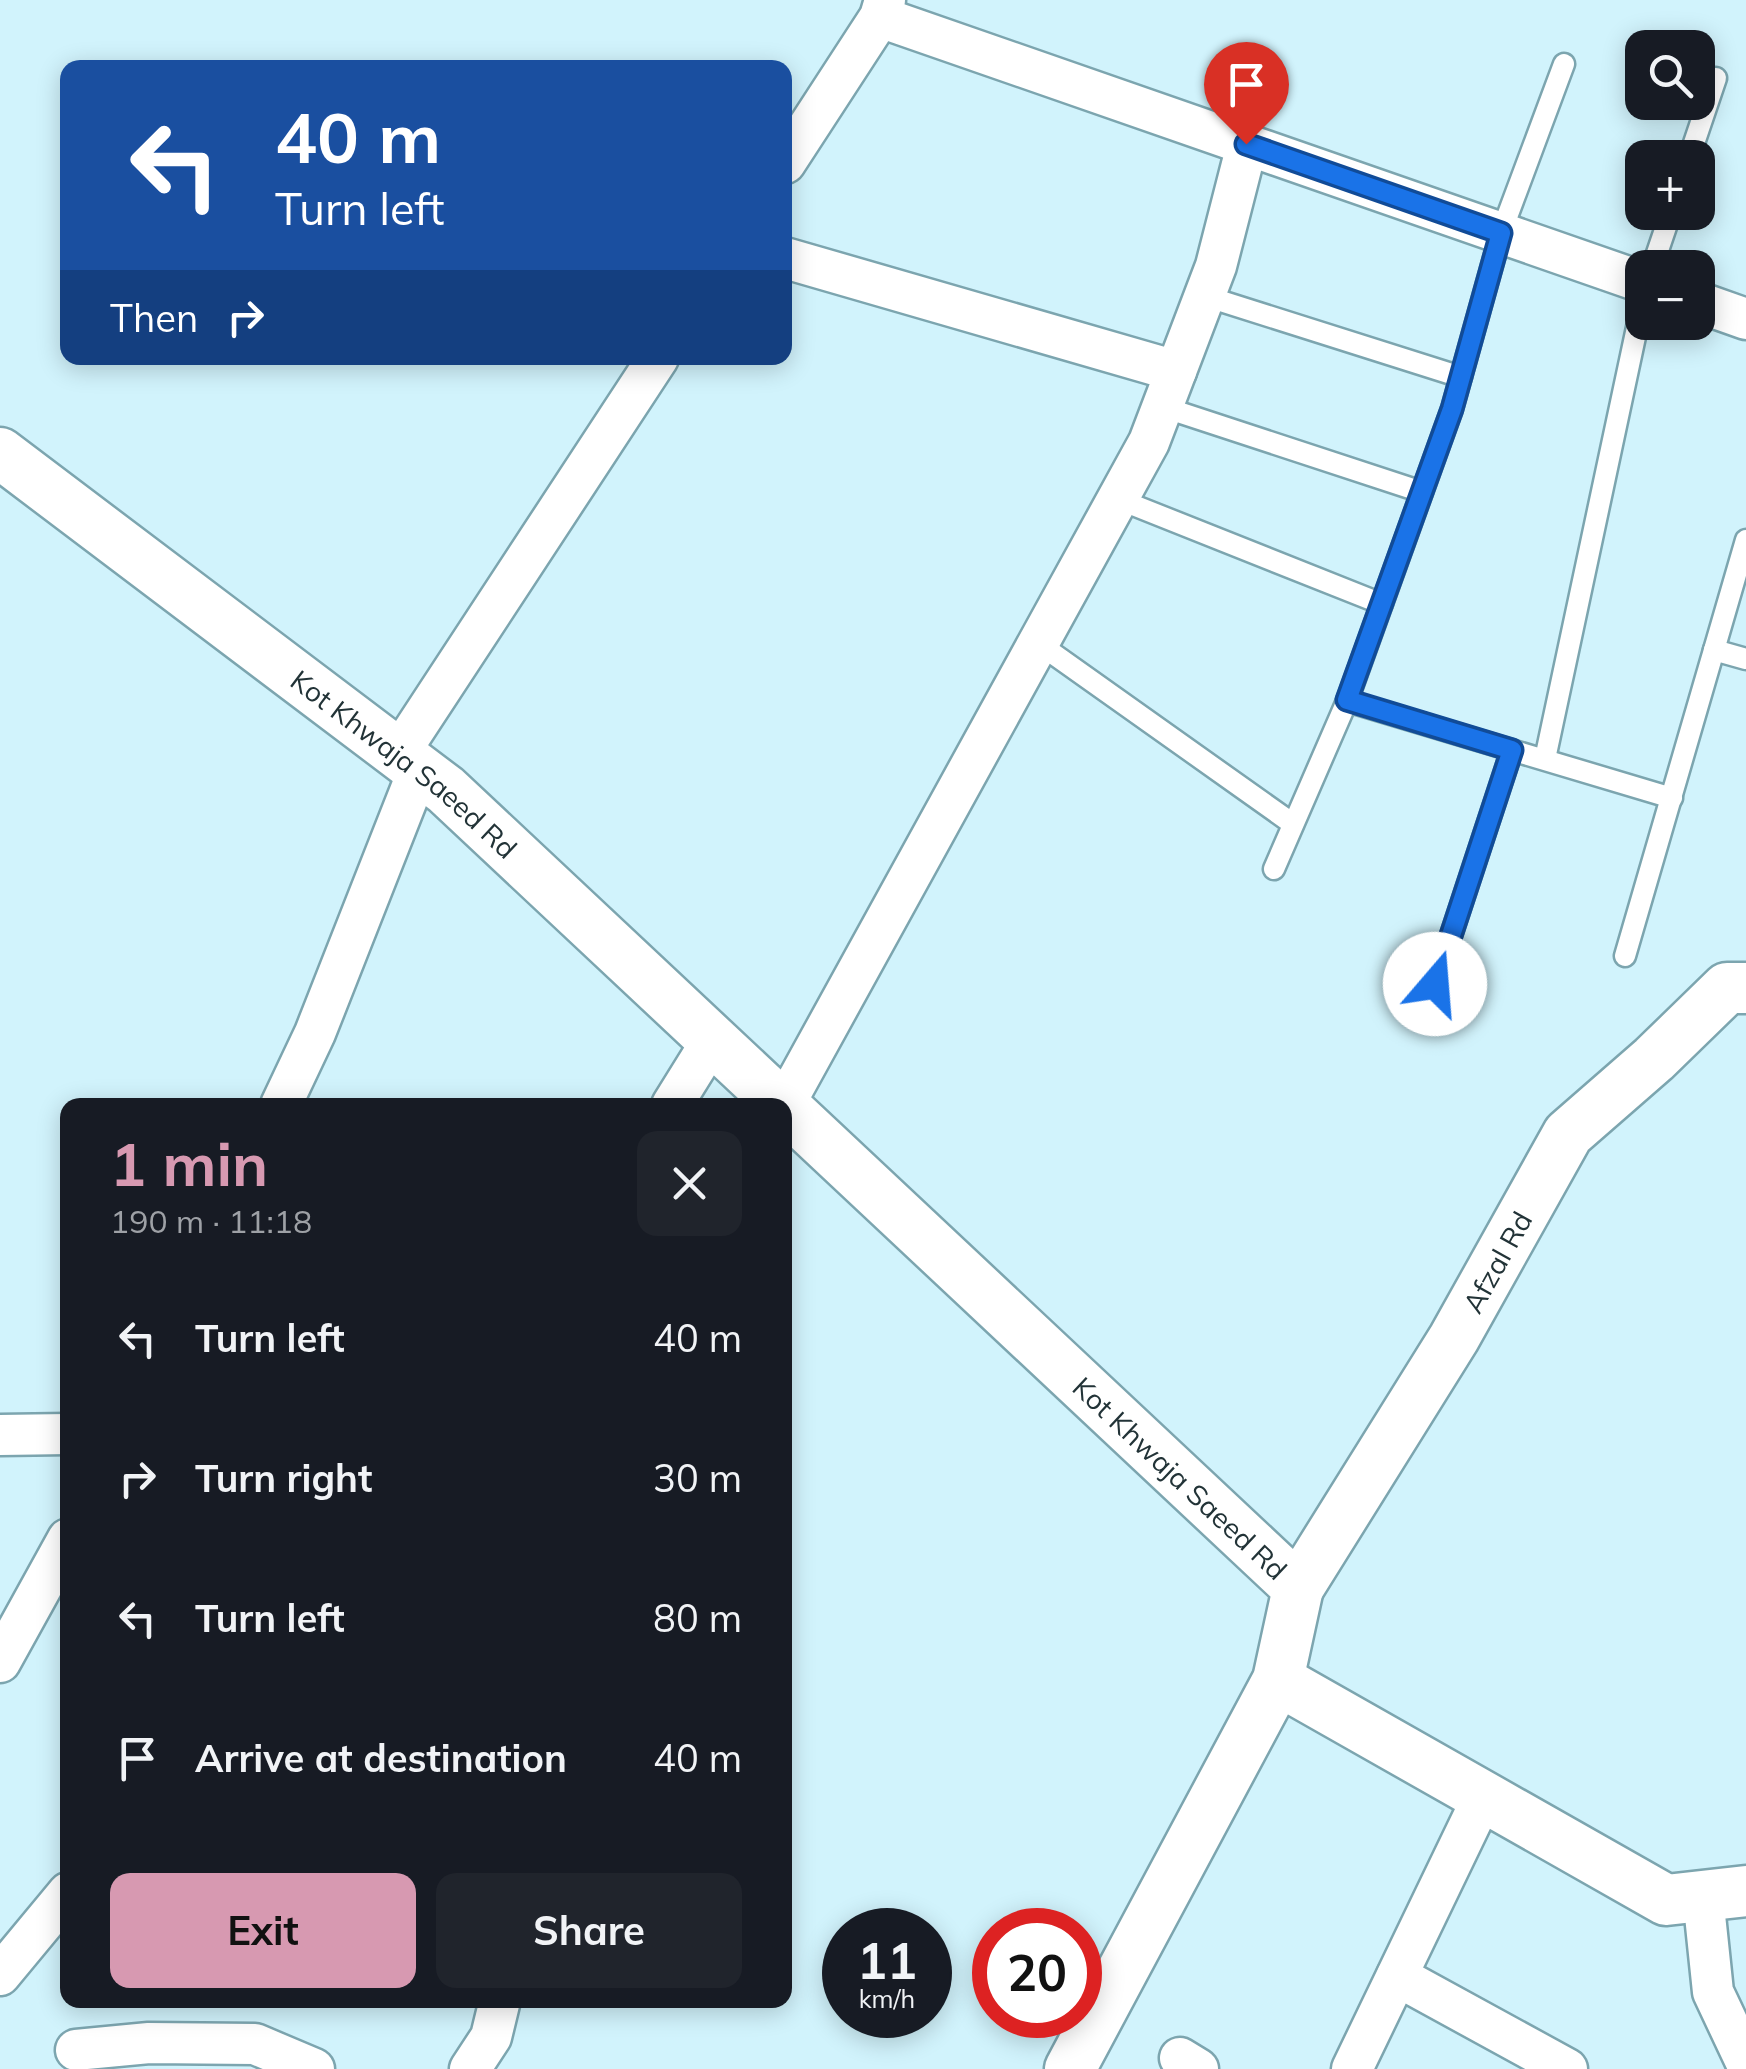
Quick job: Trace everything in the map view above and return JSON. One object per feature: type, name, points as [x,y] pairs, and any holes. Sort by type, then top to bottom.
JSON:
[{"type":"street","points":[[792,152],[882,8],[1246,144],[1625,276]]},
{"type":"street","points":[[788,1098],[1149,442],[1216,266],[1246,144]]},
{"type":"street","points":[[792,260],[1169,389]]},
{"type":"street","points":[[1715,308],[1746,318]]},
{"type":"street","points":[[284,1098],[315,1033],[409,761],[654,365]]},
{"type":"street","name":"Kot Khwaja Saeed Rd","points":[[0,453],[446,790],[776,1098]]},
{"type":"street","name":"Afzal Rd","points":[[1298,1588],[1454,1338],[1568,1134],[1727,988],[1746,988]]},
{"type":"street","points":[[676,1098],[713,1039]]},
{"type":"street","name":"Kot Khwaja Saeed Rd","points":[[792,1114],[1298,1588],[1278,1680]]},
{"type":"street","points":[[0,1435],[60,1434]]},
{"type":"street","points":[[0,1662],[60,1553]]},
{"type":"street","points":[[1070,2069],[1278,1680],[1666,1900],[1725,1894],[1713,1992],[1746,2062]]},
{"type":"street","points":[[1352,2069],[1484,1796]]},
{"type":"street","points":[[0,1974],[60,1902]]},
{"type":"street","points":[[1397,1976],[1567,2069]]},
{"type":"street","points":[[470,2069],[490,2037],[498,2008]]},
{"type":"street","points":[[76,2050],[148,2043],[255,2044],[314,2069]]},
{"type":"lane","points":[[1274,869],[1347,700],[1382,604],[1461,376],[1501,233],[1564,64]]},
{"type":"lane","points":[[1695,140],[1716,78]]},
{"type":"lane","points":[[1205,296],[1461,376]]},
{"type":"lane","points":[[1545,760],[1634,340]]},
{"type":"lane","points":[[1169,389],[1422,492]]},
{"type":"lane","points":[[1118,499],[1382,604]]},
{"type":"lane","points":[[1626,956],[1746,540]]},
{"type":"lane","points":[[1038,643],[1294,824]]},
{"type":"lane","points":[[1714,650],[1746,659]]},
{"type":"lane","points":[[1347,700],[1672,798]]},
{"type":"lane","points":[[1435,984],[1512,750]]},
{"type":"route","points":[[1246,144],[1501,233],[1452,409],[1347,700],[1512,750],[1435,984]]}]
